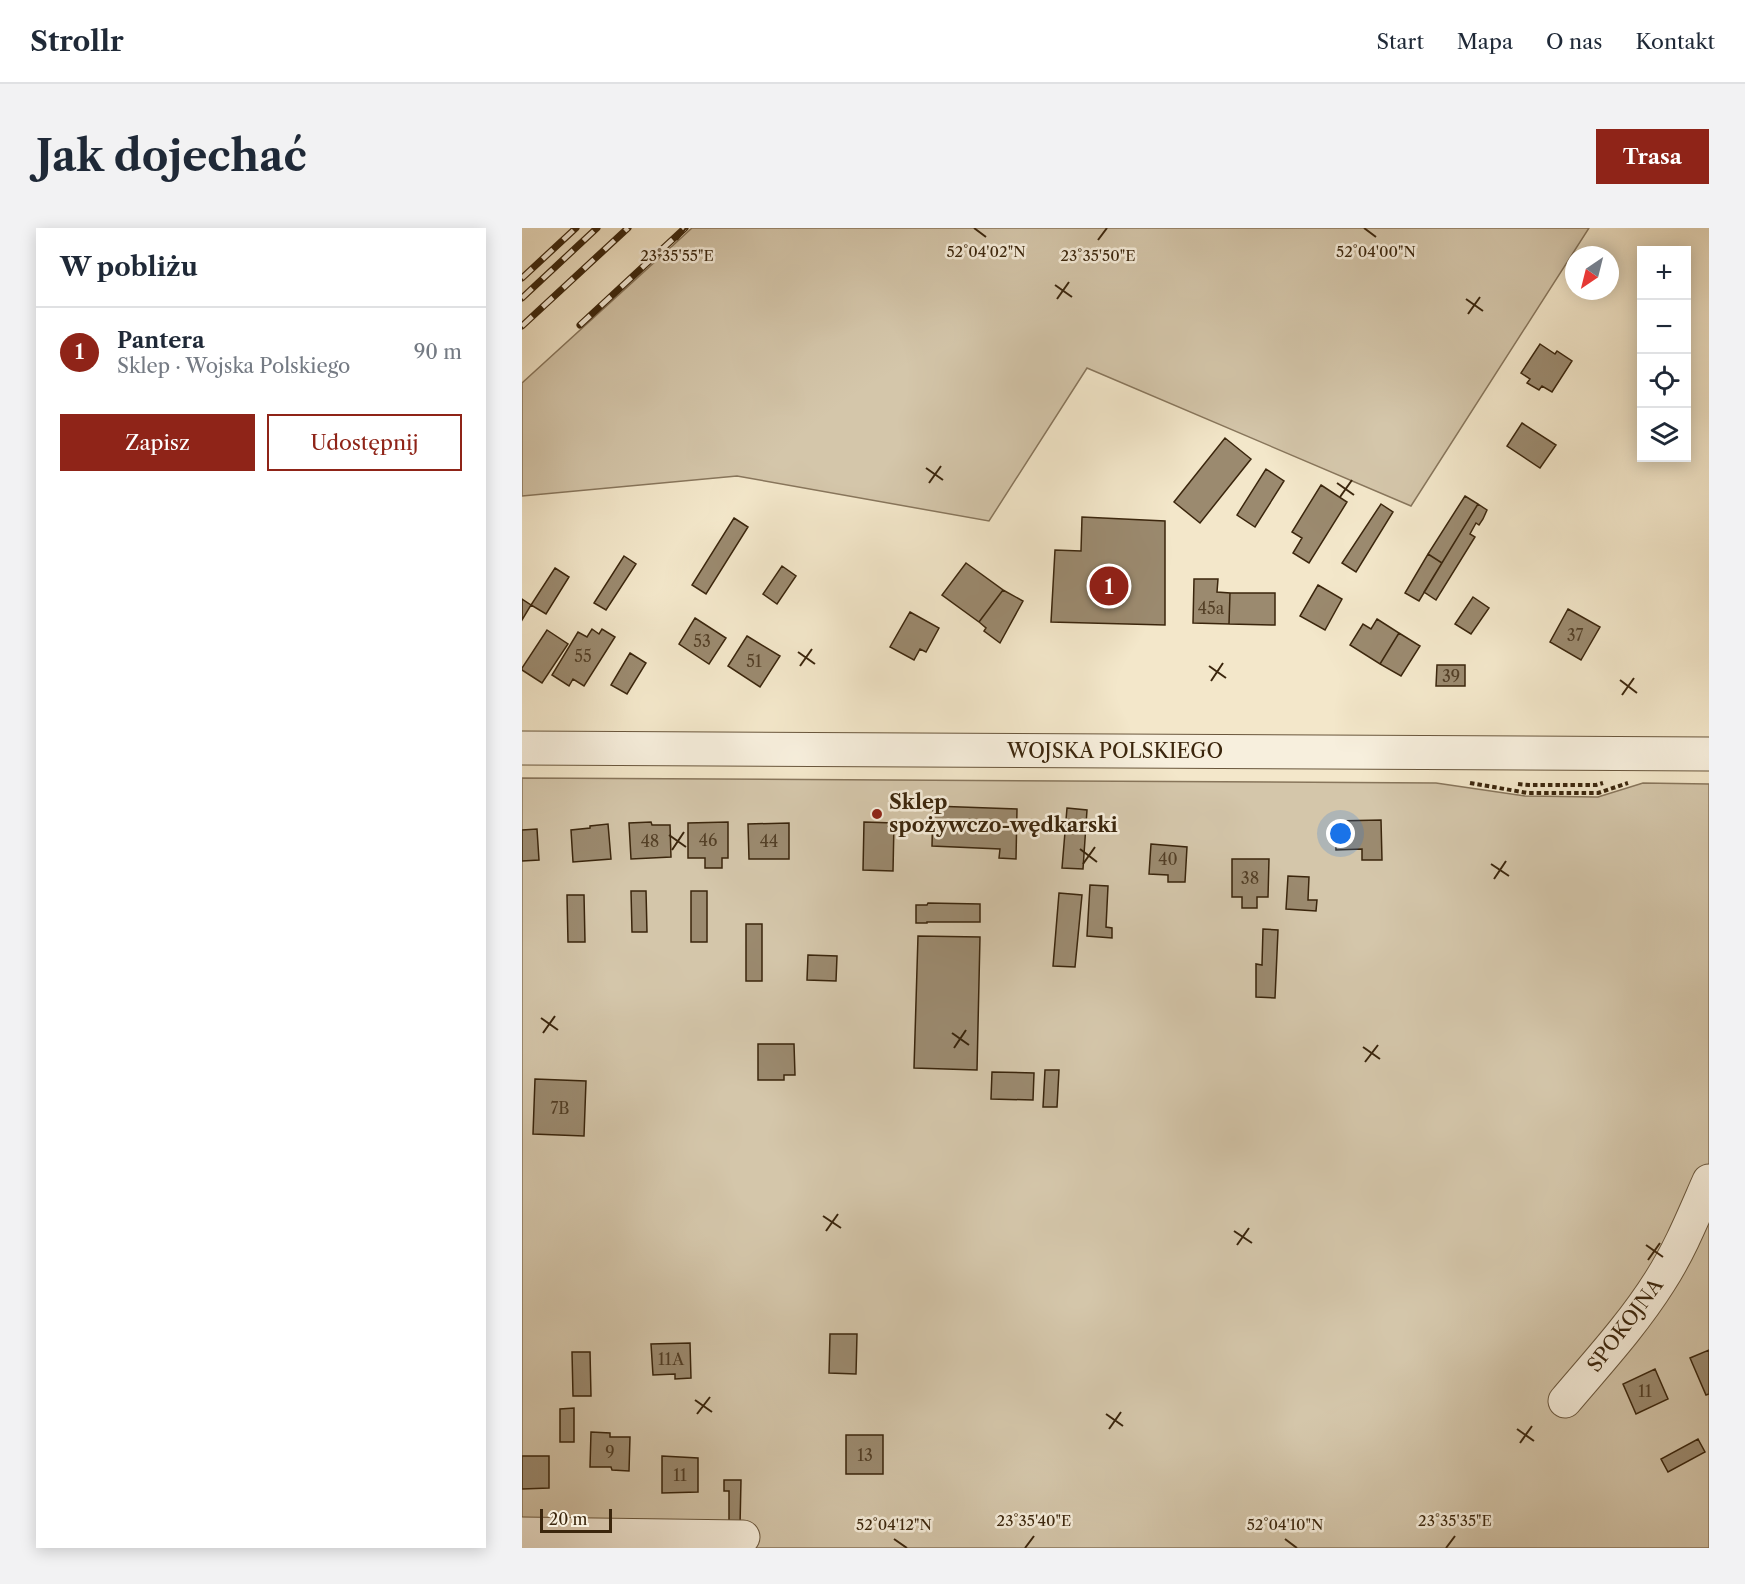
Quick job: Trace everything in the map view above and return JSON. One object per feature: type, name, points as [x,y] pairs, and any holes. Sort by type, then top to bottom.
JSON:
[{"type":"street","name":"WOJSKA POLSKIEGO","points":[[522,748],[1709,754]]},
{"type":"street","name":"SPOKOJNA","points":[[1565,1401],[1626,1330],[1661,1280],[1709,1181]]},
{"type":"street","points":[[522,1534],[743,1537]]},
{"type":"shaded area","points":[[692,228],[1589,228],[1577,246],[1565,246],[1565,265],[1411,506],[1087,368],[989,521],[737,476],[522,496],[522,383]]},
{"type":"shaded area","points":[[522,778],[1436,783],[1525,796],[1598,797],[1643,783],[1709,784],[1709,1548],[522,1548]]},
{"type":"building","points":[[1540,344],[1572,361],[1552,392],[1542,386],[1539,390],[1527,383],[1530,379],[1521,373]]},
{"type":"building","points":[[1522,423],[1556,445],[1540,468],[1507,446]]},
{"type":"building","points":[[1225,438],[1251,459],[1200,523],[1174,502]]},
{"type":"building","points":[[1266,469],[1284,481],[1255,527],[1237,515]]},
{"type":"building","points":[[1321,485],[1347,502],[1309,563],[1293,553],[1302,538],[1292,532]]},
{"type":"building","points":[[1465,496],[1478,504],[1442,563],[1428,554]]},
{"type":"building","points":[[1381,504],[1393,512],[1356,572],[1342,563]]},
{"type":"building","points":[[1478,504],[1487,510],[1479,525],[1476,523],[1470,534],[1475,537],[1436,600],[1424,592]]},
{"type":"building","points":[[1082,517],[1165,521],[1165,625],[1051,622],[1055,550],[1081,551]]},
{"type":"building","points":[[734,518],[748,527],[706,594],[692,585]]},
{"type":"building","points":[[1428,554],[1442,563],[1419,601],[1405,593]]},
{"type":"building","points":[[624,556],[636,564],[606,610],[594,603]]},
{"type":"building","points":[[966,563],[1003,590],[979,622],[942,595]]},
{"type":"building","points":[[782,566],[796,576],[777,604],[763,594]]},
{"type":"building","points":[[555,568],[569,577],[546,614],[531,605]]},
{"type":"building","points":[[1194,579],[1218,579],[1217,592],[1230,593],[1229,624],[1193,623]]},
{"type":"building","points":[[1318,585],[1342,599],[1325,630],[1300,616]]},
{"type":"building","points":[[1003,590],[1023,601],[1000,643],[984,631],[986,628],[979,622]]},
{"type":"building","points":[[1230,593],[1275,593],[1275,625],[1229,624]]},
{"type":"building","points":[[1473,597],[1489,608],[1471,634],[1455,624]]},
{"type":"building","points":[[522,599],[531,605],[522,620]]},
{"type":"building","points":[[1568,609],[1600,627],[1581,660],[1550,642]]},
{"type":"building","points":[[910,612],[939,628],[926,652],[920,649],[914,660],[890,647]]},
{"type":"building","points":[[695,618],[726,638],[709,664],[679,644]]},
{"type":"building","points":[[1377,619],[1399,633],[1380,664],[1350,645],[1363,624],[1371,629]]},
{"type":"building","points":[[592,629],[599,634],[602,629],[615,637],[584,686],[573,679],[569,686],[552,675],[578,632],[587,637]]},
{"type":"building","points":[[547,630],[568,644],[542,683],[522,668]]},
{"type":"building","points":[[1399,633],[1420,646],[1401,676],[1380,664]]},
{"type":"building","points":[[747,636],[780,656],[760,687],[728,666]]},
{"type":"building","points":[[630,653],[646,663],[627,694],[611,685]]},
{"type":"building","points":[[1437,665],[1465,665],[1465,686],[1436,686]]},
{"type":"building","points":[[933,806],[1017,809],[1016,859],[999,858],[1000,849],[932,846]]},
{"type":"building","points":[[1067,808],[1087,810],[1083,869],[1062,868]]},
{"type":"building","points":[[1381,820],[1382,860],[1362,860],[1362,849],[1336,850],[1335,821]]},
{"type":"building","points":[[651,822],[652,825],[670,825],[671,857],[631,859],[629,823]]},
{"type":"building","points":[[728,822],[728,858],[722,858],[722,868],[705,868],[705,858],[688,858],[688,823]]},
{"type":"building","points":[[864,822],[894,823],[893,871],[863,870]]},
{"type":"building","points":[[789,823],[789,859],[749,859],[748,824]]},
{"type":"building","points":[[608,824],[611,859],[573,862],[571,830]]},
{"type":"building","points":[[537,829],[539,860],[522,861],[522,830]]},
{"type":"building","points":[[1151,844],[1187,847],[1185,882],[1168,882],[1168,875],[1149,874]]},
{"type":"building","points":[[1232,859],[1269,859],[1268,897],[1257,897],[1257,908],[1242,908],[1242,897],[1232,897]]},
{"type":"building","points":[[1288,876],[1309,877],[1308,900],[1317,900],[1316,911],[1286,909]]},
{"type":"building","points":[[1090,885],[1108,886],[1106,927],[1112,928],[1112,938],[1087,936]]},
{"type":"building","points":[[631,891],[646,891],[647,932],[632,932]]},
{"type":"building","points":[[691,891],[707,891],[707,942],[691,942]]},
{"type":"building","points":[[1059,893],[1082,895],[1075,967],[1053,966]]},
{"type":"building","points":[[567,895],[584,895],[585,942],[568,942]]},
{"type":"building","points":[[928,903],[980,904],[980,922],[916,923],[916,905],[927,905]]},
{"type":"building","points":[[746,924],[762,924],[762,981],[746,981]]},
{"type":"building","points":[[1263,929],[1278,930],[1275,998],[1256,997],[1256,964],[1262,965]]},
{"type":"building","points":[[918,936],[980,937],[977,1070],[914,1068]]},
{"type":"building","points":[[808,955],[837,956],[836,981],[807,980]]},
{"type":"building","points":[[758,1044],[794,1044],[795,1075],[784,1075],[784,1080],[758,1080]]},
{"type":"building","points":[[1045,1070],[1059,1070],[1057,1107],[1043,1107]]},
{"type":"building","points":[[992,1072],[1034,1073],[1033,1100],[991,1099]]},
{"type":"building","points":[[535,1079],[586,1081],[584,1136],[533,1134]]},
{"type":"building","points":[[830,1334],[857,1334],[856,1374],[829,1373]]},
{"type":"building","points":[[690,1343],[691,1378],[675,1379],[675,1374],[653,1375],[651,1344]]},
{"type":"building","points":[[1709,1350],[1709,1394],[1706,1395],[1690,1358]]},
{"type":"building","points":[[572,1352],[590,1352],[591,1396],[573,1396]]},
{"type":"building","points":[[1655,1369],[1668,1399],[1636,1414],[1623,1384]]},
{"type":"building","points":[[574,1408],[574,1442],[560,1442],[560,1409]]},
{"type":"building","points":[[591,1432],[610,1433],[610,1437],[630,1437],[629,1471],[612,1470],[611,1467],[590,1467]]},
{"type":"building","points":[[846,1435],[883,1435],[883,1474],[846,1474]]},
{"type":"building","points":[[1698,1439],[1705,1452],[1668,1472],[1661,1459]]},
{"type":"building","points":[[522,1456],[549,1456],[549,1488],[522,1489]]},
{"type":"building","points":[[662,1456],[698,1458],[698,1492],[662,1493]]},
{"type":"building","points":[[724,1480],[741,1480],[740,1526],[729,1526],[729,1491],[724,1491]]},
{"type":"railway","points":[[522,278],[576,228]]},
{"type":"railway","points":[[522,298],[597,228]]},
{"type":"railway","points":[[522,326],[628,228]]},
{"type":"railway","points":[[580,325],[685,228]]},
{"type":"place","name":"Pantera","points":[[1109,586]]},
{"type":"place","name":"Sklep spożywczo-wędkarski","points":[[877,814]]}]
